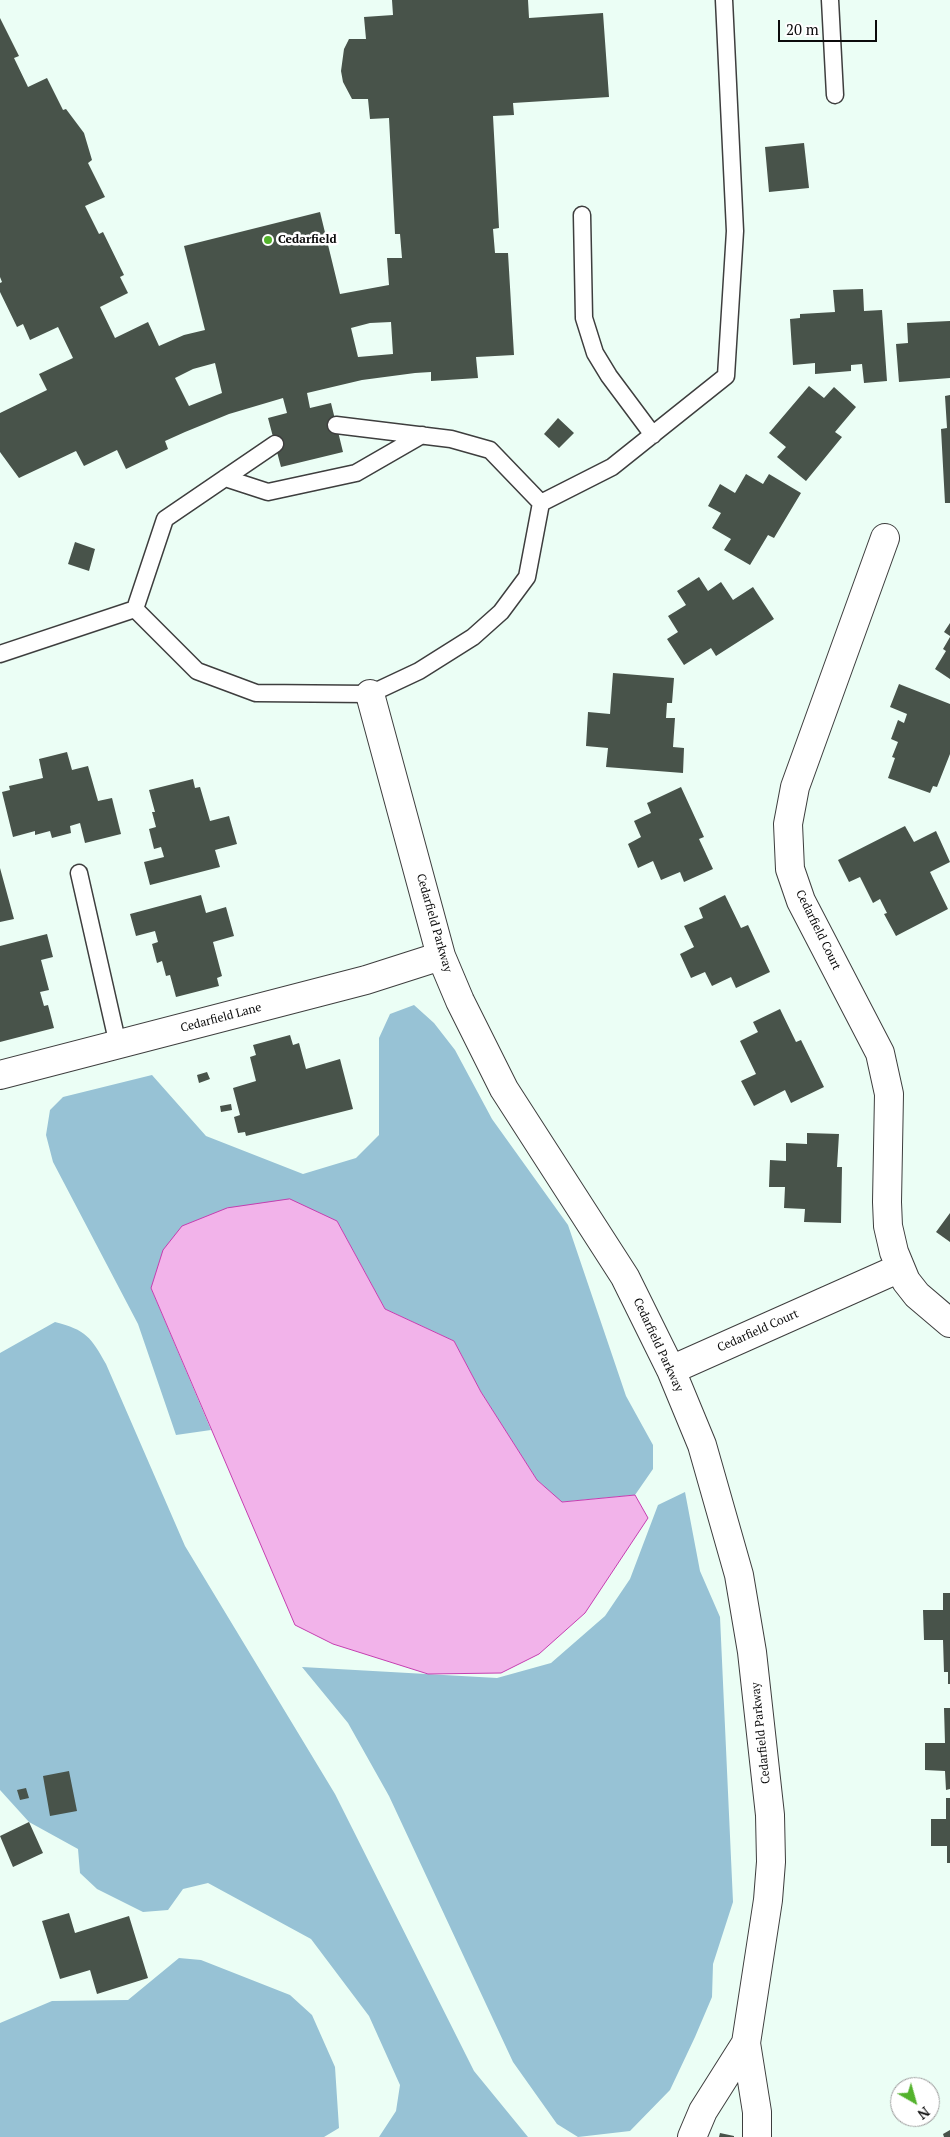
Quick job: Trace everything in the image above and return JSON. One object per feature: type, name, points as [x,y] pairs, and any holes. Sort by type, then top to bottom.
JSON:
[{"type":"street","name":"Cedarfield Court","points":[[886,538],[795,787],[788,824],[790,869],[801,901],[880,1053],[889,1094],[888,1226],[894,1252],[900,1268],[917,1295],[950,1323]]},
{"type":"street","name":"Cedarfield Parkway","points":[[370,694],[441,956],[460,1001],[504,1088],[626,1277],[671,1370],[702,1445],[739,1575],[754,1661],[770,1815],[771,1862],[768,1900],[746,2043],[757,2112],[757,2137]]},
{"type":"street","name":"Cedarfield Lane","points":[[0,1075],[366,980],[441,956]]},
{"type":"street","name":"Cedarfield Court","points":[[671,1370],[900,1268]]},
{"type":"street","name":"Cedarfield Parkway","points":[[692,2137],[703,2111],[746,2043]]},
{"type":"lane","points":[[541,503],[612,467],[726,376],[735,231],[724,0]]},
{"type":"lane","points":[[830,0],[835,95]]},
{"type":"lane","points":[[582,215],[584,318],[596,353],[609,376],[653,435]]},
{"type":"lane","points":[[336,425],[451,439],[490,450],[541,503]]},
{"type":"lane","points":[[225,478],[268,492],[356,472],[422,435]]},
{"type":"lane","points":[[135,608],[165,519],[275,444]]},
{"type":"lane","points":[[135,608],[197,671],[256,693],[370,694],[419,671],[458,647],[473,637],[501,612],[527,577],[541,503]]},
{"type":"lane","points":[[0,654],[135,608]]},
{"type":"lane","points":[[79,873],[118,1045]]},
{"type":"shaded area","points":[[414,1005],[434,1023],[455,1050],[492,1119],[568,1225],[626,1396],[653,1445],[653,1469],[635,1495],[561,1502],[537,1480],[481,1392],[454,1341],[385,1309],[337,1221],[151,1288],[211,1430],[176,1435],[138,1324],[53,1162],[46,1135],[50,1110],[63,1097],[152,1075],[206,1136],[303,1174],[356,1158],[379,1135],[379,1038],[390,1014]]},
{"type":"shaded area","points":[[290,1199],[337,1221],[385,1309],[454,1341],[481,1392],[537,1480],[562,1502],[635,1495],[648,1518],[585,1613],[539,1654],[501,1673],[428,1674],[333,1644],[295,1625],[151,1288],[163,1250],[182,1226],[227,1208]]},
{"type":"shaded area","points":[[55,1322],[81,1332],[91,1341],[101,1355],[185,1546],[335,1794],[474,2071],[528,2137],[379,2137],[396,2111],[400,2085],[369,2016],[311,1939],[208,1883],[183,1889],[168,1910],[143,1912],[97,1889],[80,1873],[78,1849],[29,1822],[0,1790],[0,1353]]},
{"type":"shaded area","points":[[685,1492],[700,1571],[720,1617],[733,1902],[713,1964],[712,1997],[670,2090],[630,2131],[578,2137],[557,2124],[513,2062],[389,1796],[348,1723],[302,1667],[497,1678],[551,1663],[605,1616],[630,1579],[658,1505]]},
{"type":"shaded area","points":[[179,1958],[201,1960],[290,1995],[312,2015],[335,2067],[339,2128],[324,2137],[0,2137],[0,2023],[52,2001],[128,2000]]},
{"type":"building","name":"Cedarfield","points":[[392,0],[528,0],[529,18],[603,13],[609,97],[513,103],[514,115],[493,116],[499,228],[493,229],[495,253],[508,253],[514,355],[476,357],[478,378],[431,381],[431,372],[415,373],[362,380],[307,393],[310,408],[331,403],[343,452],[281,467],[268,418],[287,413],[283,398],[229,414],[165,441],[168,449],[126,469],[117,450],[84,466],[76,451],[19,478],[0,452],[0,413],[47,390],[39,374],[73,358],[58,327],[30,340],[23,324],[17,327],[0,292],[0,283],[2,282],[0,277],[0,18],[19,56],[14,58],[28,87],[47,78],[63,110],[66,109],[84,133],[92,160],[88,163],[105,197],[85,206],[99,234],[103,232],[124,275],[120,277],[128,293],[100,307],[115,338],[148,322],[159,346],[184,335],[205,330],[184,246],[320,212],[340,294],[389,285],[387,258],[402,258],[400,234],[395,234],[389,118],[370,119],[368,99],[352,99],[343,82],[341,71],[344,49],[349,39],[366,39],[364,17],[393,15]],"holes":[[[391,322],[393,354],[358,357],[351,328],[370,323]],[[215,363],[222,393],[189,406],[175,378],[193,369]]]},
{"type":"building","points":[[804,143],[809,188],[769,192],[765,147]]},
{"type":"building","points":[[863,289],[864,311],[882,310],[887,381],[864,383],[862,364],[851,365],[851,371],[815,374],[815,363],[793,365],[790,319],[800,318],[800,314],[835,312],[833,290]]},
{"type":"building","points":[[950,321],[950,378],[899,382],[896,344],[908,343],[907,323]]},
{"type":"building","points":[[809,386],[824,398],[834,387],[856,407],[835,432],[842,437],[806,481],[777,457],[786,447],[769,433]]},
{"type":"building","points":[[950,395],[950,503],[945,503],[941,429],[947,428],[945,396]]},
{"type":"building","points":[[558,418],[574,433],[559,448],[544,434]]},
{"type":"building","points":[[746,474],[763,484],[769,474],[801,493],[774,538],[768,535],[750,565],[724,550],[731,539],[712,528],[721,513],[708,506],[720,484],[735,493]]},
{"type":"building","points":[[75,542],[95,549],[89,571],[68,564]]},
{"type":"building","points":[[699,577],[708,591],[721,582],[733,600],[753,587],[774,619],[716,656],[711,648],[684,665],[667,639],[678,632],[668,616],[686,605],[677,591]]},
{"type":"building","points":[[950,623],[950,636],[944,632]]},
{"type":"building","points":[[950,637],[950,679],[935,669],[946,651],[943,649]]},
{"type":"building","points":[[613,673],[674,678],[672,703],[667,703],[666,718],[675,718],[673,747],[684,748],[683,773],[606,767],[608,748],[586,746],[588,712],[610,714]]},
{"type":"building","points":[[899,684],[950,704],[950,754],[937,787],[933,786],[930,793],[888,778],[895,758],[892,757],[898,742],[891,739],[898,720],[904,723],[907,714],[890,707]]},
{"type":"building","points":[[67,752],[72,770],[88,766],[98,801],[112,798],[121,834],[85,843],[80,823],[70,826],[71,833],[52,838],[50,831],[35,835],[35,831],[13,837],[2,792],[10,790],[9,786],[43,778],[39,759]]},
{"type":"building","points":[[193,779],[195,788],[200,787],[210,821],[229,816],[237,844],[215,850],[220,867],[150,885],[144,862],[164,857],[161,847],[154,849],[149,829],[156,827],[152,812],[155,812],[149,790]]},
{"type":"building","points":[[681,787],[704,837],[699,839],[713,869],[684,882],[680,872],[661,880],[653,861],[638,868],[628,844],[641,837],[634,821],[651,813],[647,803]]},
{"type":"building","points":[[905,826],[914,842],[936,831],[950,862],[930,872],[948,909],[896,936],[884,914],[887,913],[880,899],[873,903],[860,877],[849,882],[838,860]]},
{"type":"building","points":[[0,868],[14,919],[0,922]]},
{"type":"building","points":[[201,895],[206,913],[226,907],[234,936],[213,942],[222,976],[217,978],[219,986],[176,997],[170,975],[166,976],[162,961],[157,963],[152,944],[158,942],[155,931],[136,936],[130,914]]},
{"type":"building","points":[[725,895],[741,928],[748,925],[770,972],[736,988],[731,977],[712,986],[705,972],[691,978],[680,954],[694,947],[684,926],[703,918],[699,908]]},
{"type":"building","points":[[47,934],[53,957],[41,960],[49,990],[40,992],[44,1006],[48,1005],[54,1028],[0,1042],[0,946]]},
{"type":"building","points":[[780,1009],[796,1042],[801,1040],[824,1087],[791,1103],[785,1090],[754,1106],[741,1081],[756,1074],[740,1041],[758,1032],[753,1022]]},
{"type":"building","points":[[290,1035],[293,1045],[299,1043],[306,1069],[340,1059],[353,1109],[246,1136],[245,1132],[238,1133],[234,1117],[240,1115],[233,1088],[256,1081],[250,1057],[256,1055],[253,1045]]},
{"type":"building","points":[[207,1072],[210,1079],[199,1083],[197,1075]]},
{"type":"building","points":[[231,1104],[232,1110],[221,1112],[220,1106]]},
{"type":"building","points":[[807,1133],[839,1134],[837,1167],[842,1167],[841,1223],[804,1222],[805,1209],[784,1208],[785,1187],[769,1187],[770,1160],[786,1161],[786,1143],[807,1144]]},
{"type":"building","points":[[950,1213],[950,1242],[936,1232]]},
{"type":"building","points":[[943,1593],[950,1593],[950,1684],[948,1684],[948,1672],[944,1672],[943,1640],[924,1640],[923,1610],[943,1610]]},
{"type":"building","points":[[944,1708],[950,1708],[950,1789],[946,1790],[945,1771],[925,1770],[925,1743],[945,1743]]},
{"type":"building","points":[[69,1771],[77,1811],[50,1816],[43,1776]]},
{"type":"building","points":[[26,1788],[29,1798],[20,1800],[17,1790]]},
{"type":"building","points":[[946,1798],[950,1798],[950,1863],[947,1863],[947,1846],[931,1846],[931,1819],[946,1819]]},
{"type":"building","points":[[29,1822],[43,1853],[13,1867],[0,1836]]},
{"type":"building","points":[[69,1913],[75,1933],[129,1916],[148,1978],[97,1994],[90,1970],[60,1979],[42,1921]]},
{"type":"building","points":[[950,2130],[950,2137],[944,2137],[943,2134]]},
{"type":"building","points":[[720,2133],[734,2136],[734,2137],[719,2137]]},
{"type":"place","name":"Cedarfield","points":[[268,240]]}]
